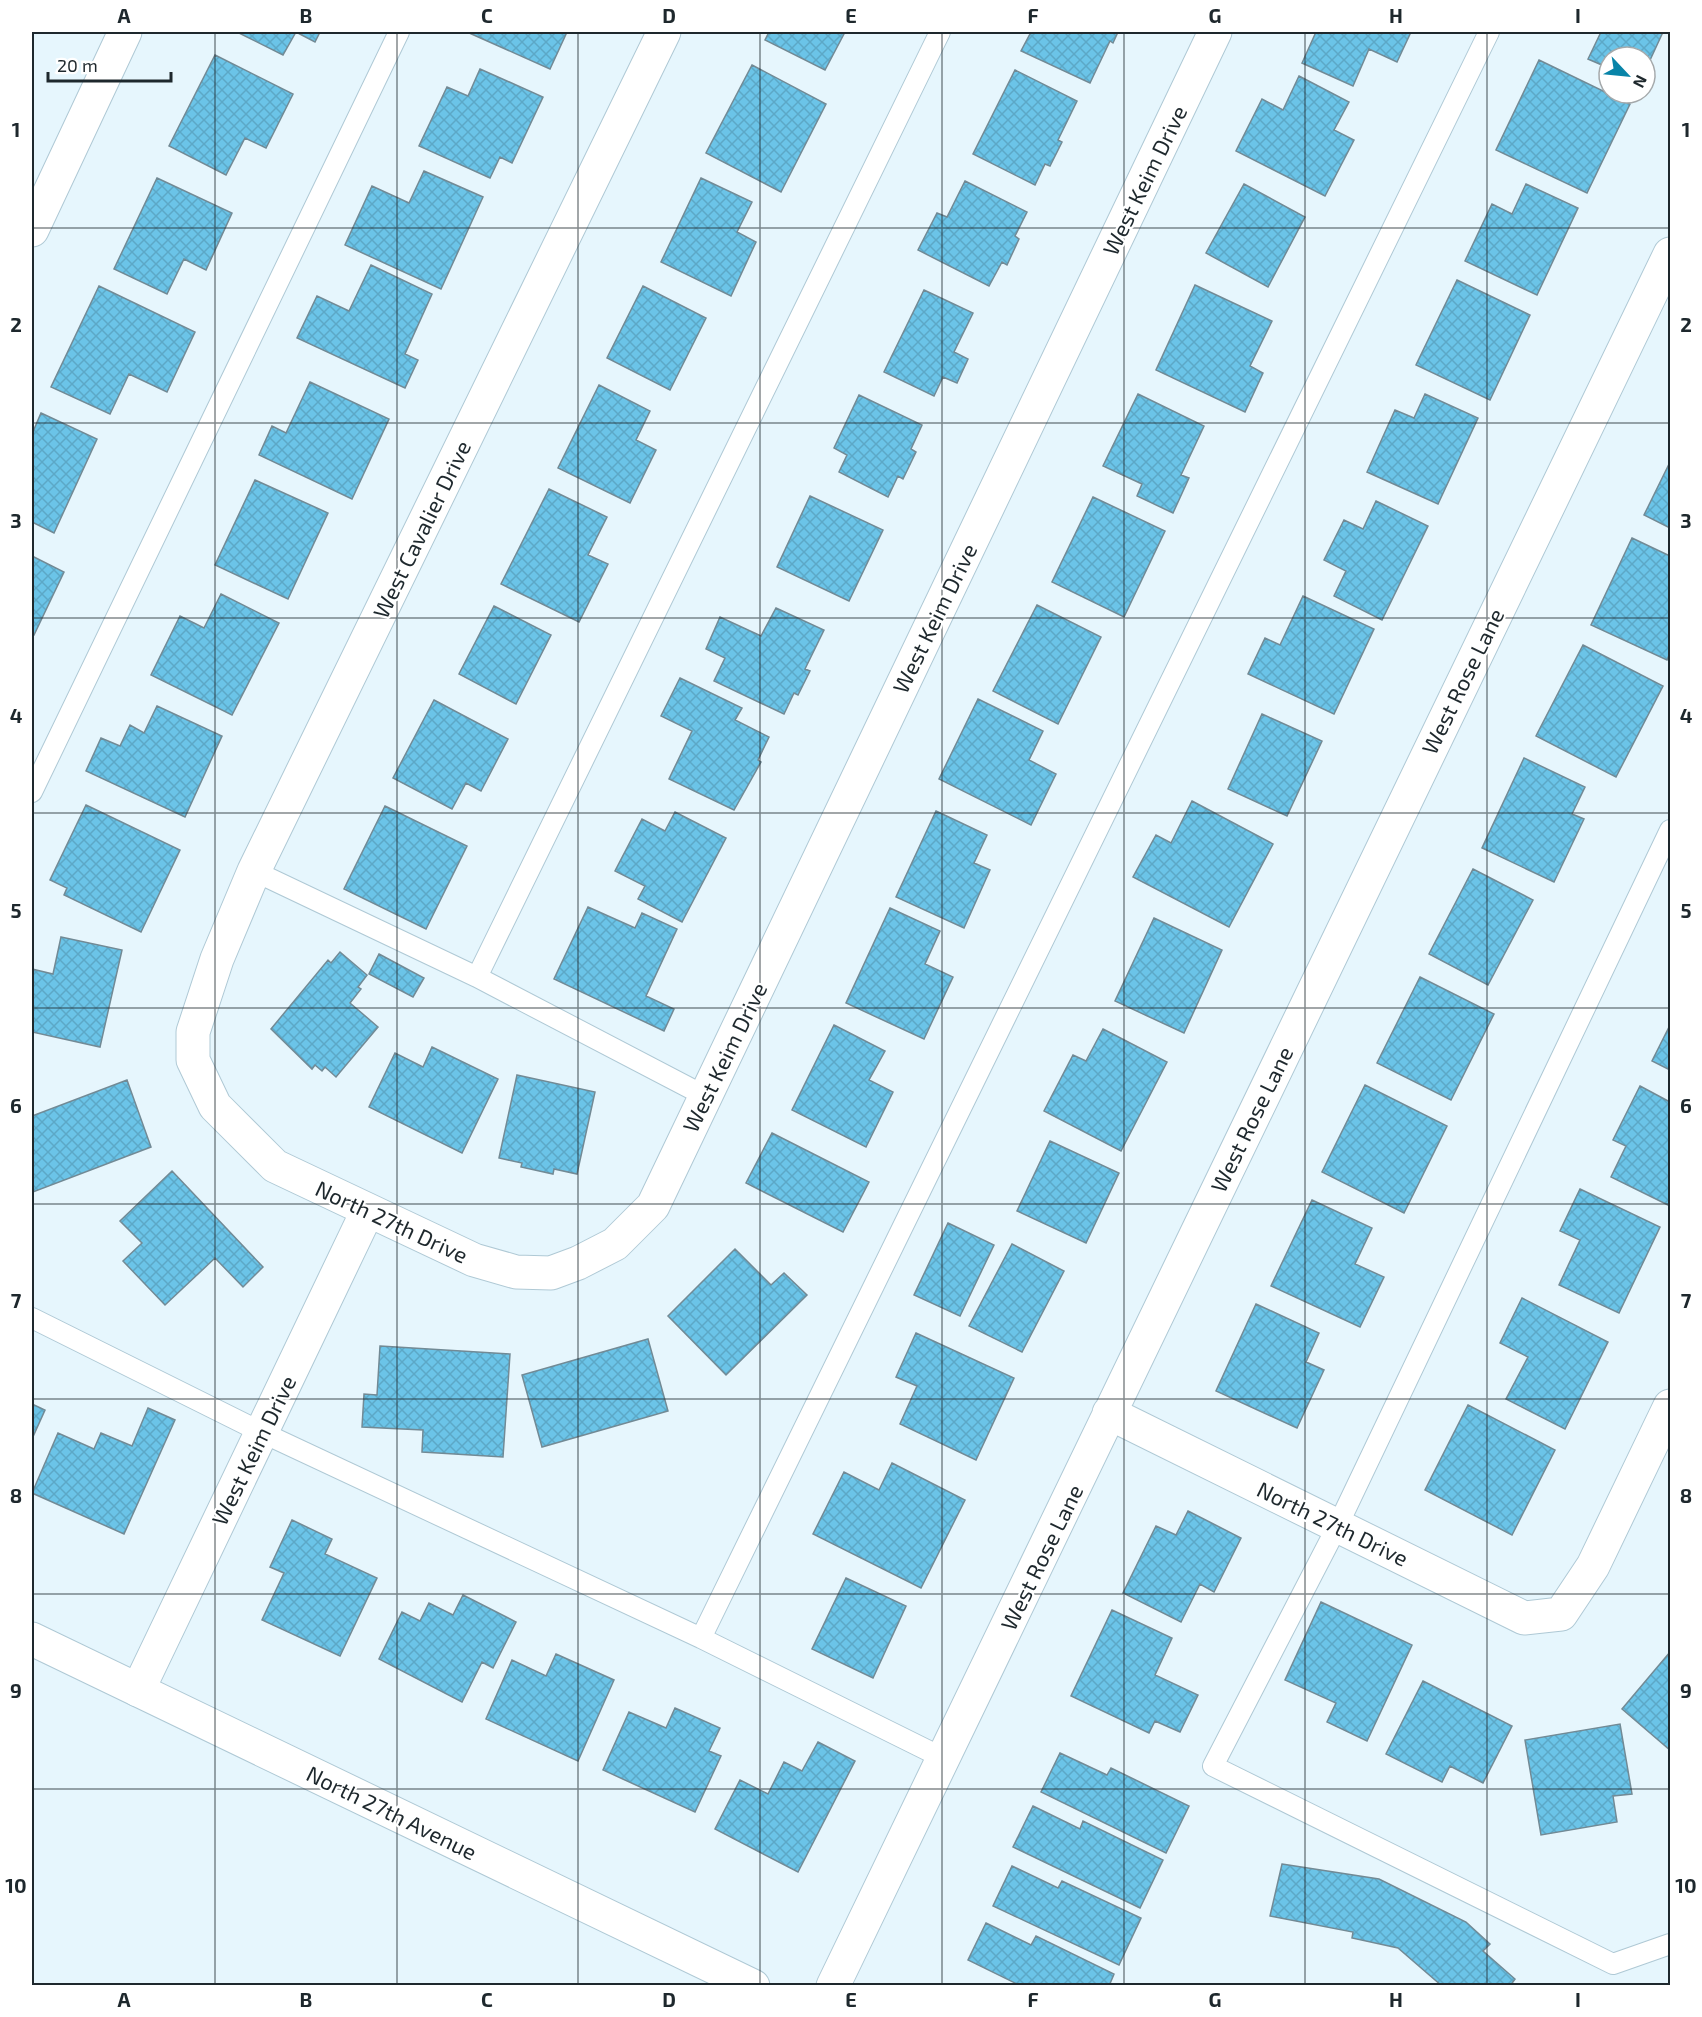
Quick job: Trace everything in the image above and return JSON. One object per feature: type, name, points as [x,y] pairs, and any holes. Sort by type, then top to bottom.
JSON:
[{"type":"street","points":[[32,230],[125,32]]},
{"type":"street","name":"West Cavalier Drive","points":[[193,1032],[217,959],[254,871],[664,32]]},
{"type":"street","name":"West Keim Drive","points":[[653,1206],[1215,32]]},
{"type":"street","name":"West Rose Lane","points":[[833,1986],[1671,254]]},
{"type":"street","name":"North 27th Drive","points":[[193,1032],[193,1060],[215,1106],[275,1166],[474,1260],[516,1272],[551,1273],[578,1263],[615,1244],[653,1206]]},
{"type":"street","name":"West Keim Drive","points":[[138,1690],[368,1210]]},
{"type":"street","name":"North 27th Drive","points":[[1109,1413],[1524,1618],[1561,1614],[1593,1566],[1671,1406]]},
{"type":"street","name":"North 27th Avenue","points":[[32,1639],[753,1986]]},
{"type":"lane","points":[[32,792],[399,32]]},
{"type":"lane","points":[[477,977],[940,32]]},
{"type":"lane","points":[[701,1638],[1489,32]]},
{"type":"lane","points":[[1671,830],[1338,1525],[1213,1766],[1613,1964],[1671,1944]]},
{"type":"lane","points":[[254,871],[477,977],[705,1096]]},
{"type":"lane","points":[[32,1318],[261,1432],[701,1638],[943,1758]]},
{"type":"building","points":[[237,32],[296,32],[283,55]]},
{"type":"building","points":[[296,32],[320,32],[315,42]]},
{"type":"building","points":[[467,32],[567,32],[550,69]]},
{"type":"building","points":[[769,32],[845,32],[825,70],[765,40]]},
{"type":"building","points":[[1031,32],[1118,32],[1113,43],[1110,41],[1090,83],[1021,51]]},
{"type":"building","points":[[1316,32],[1411,32],[1397,62],[1369,49],[1353,86],[1302,63]]},
{"type":"building","points":[[1601,32],[1663,32],[1657,45],[1597,45],[1597,63],[1588,59]]},
{"type":"building","points":[[215,55],[293,94],[266,148],[245,138],[226,175],[169,146]]},
{"type":"building","points":[[1539,60],[1597,88],[1597,105],[1630,105],[1587,193],[1496,150]]},
{"type":"building","points":[[752,65],[826,104],[781,192],[706,153]]},
{"type":"building","points":[[480,69],[543,97],[512,163],[500,157],[490,178],[419,146],[447,87],[468,96]]},
{"type":"building","points":[[1015,70],[1077,101],[1058,140],[1062,142],[1050,166],[1045,164],[1035,185],[973,154]]},
{"type":"building","points":[[1299,76],[1349,102],[1334,130],[1354,140],[1325,196],[1236,151],[1262,99],[1283,110]]},
{"type":"building","points":[[424,171],[483,197],[441,289],[345,245],[372,186],[409,203]]},
{"type":"building","points":[[157,178],[232,213],[206,270],[184,259],[167,294],[114,269]]},
{"type":"building","points":[[701,178],[752,202],[737,232],[756,242],[731,296],[661,262]]},
{"type":"building","points":[[965,181],[1027,212],[1015,236],[1019,239],[1007,265],[1002,262],[989,286],[918,250],[937,213],[947,217]]},
{"type":"building","points":[[1244,184],[1305,217],[1268,287],[1206,253]]},
{"type":"building","points":[[1526,184],[1578,208],[1537,295],[1465,261],[1492,204],[1512,214]]},
{"type":"building","points":[[371,265],[432,294],[405,354],[418,360],[405,388],[297,338],[317,296],[349,311]]},
{"type":"building","points":[[1457,280],[1530,315],[1490,400],[1416,365]]},
{"type":"building","points":[[1195,285],[1272,321],[1250,366],[1263,373],[1245,412],[1156,370]]},
{"type":"building","points":[[99,286],[195,332],[167,392],[129,374],[110,414],[51,387]]},
{"type":"building","points":[[643,286],[706,318],[670,390],[607,358]]},
{"type":"building","points":[[924,290],[973,313],[954,352],[968,359],[957,383],[943,377],[934,396],[884,372]]},
{"type":"building","points":[[310,382],[389,419],[352,499],[259,455],[272,426],[286,433]]},
{"type":"building","points":[[599,385],[650,411],[636,440],[656,450],[630,503],[558,468]]},
{"type":"building","points":[[1138,394],[1204,426],[1181,475],[1189,478],[1173,513],[1137,496],[1142,484],[1103,466]]},
{"type":"building","points":[[1425,394],[1478,418],[1438,504],[1367,472],[1395,410],[1414,418]]},
{"type":"building","points":[[859,395],[922,425],[911,449],[916,452],[903,479],[898,476],[888,497],[839,472],[847,455],[834,448]]},
{"type":"building","points":[[41,413],[97,439],[54,533],[32,522],[32,434]]},
{"type":"building","points":[[1670,462],[1670,528],[1644,515]]},
{"type":"building","points":[[255,480],[328,513],[288,599],[215,565]]},
{"type":"building","points":[[549,489],[607,517],[588,555],[608,564],[579,622],[501,584]]},
{"type":"building","points":[[810,496],[883,530],[849,601],[777,567]]},
{"type":"building","points":[[1093,497],[1165,531],[1124,617],[1052,582]]},
{"type":"building","points":[[1376,501],[1428,526],[1382,620],[1334,596],[1346,571],[1324,560],[1344,520],[1363,529]]},
{"type":"building","points":[[1632,538],[1670,556],[1670,653],[1667,660],[1591,625]]},
{"type":"building","points":[[32,556],[64,572],[34,635],[32,634]]},
{"type":"building","points":[[221,594],[279,623],[232,715],[151,675],[180,616],[204,628]]},
{"type":"building","points":[[1303,596],[1374,629],[1334,714],[1248,674],[1265,638],[1280,645]]},
{"type":"building","points":[[1037,605],[1101,637],[1058,724],[993,691]]},
{"type":"building","points":[[494,606],[551,635],[516,704],[459,674]]},
{"type":"building","points":[[776,608],[824,630],[805,669],[810,671],[798,695],[794,693],[784,714],[714,681],[725,658],[706,649],[720,617],[761,636]]},
{"type":"building","points":[[1583,645],[1663,686],[1616,777],[1536,736]]},
{"type":"building","points":[[680,678],[742,708],[735,720],[769,737],[758,760],[761,762],[734,810],[669,779],[692,731],[661,716]]},
{"type":"building","points":[[978,699],[1043,731],[1029,760],[1056,774],[1031,825],[939,779]]},
{"type":"building","points":[[434,700],[508,739],[481,791],[466,783],[452,809],[393,778]]},
{"type":"building","points":[[157,706],[222,736],[185,817],[86,771],[101,738],[120,746],[130,725],[144,733]]},
{"type":"building","points":[[1262,714],[1322,741],[1287,816],[1228,789]]},
{"type":"building","points":[[1524,758],[1585,787],[1572,814],[1584,819],[1554,882],[1482,848]]},
{"type":"building","points":[[1192,801],[1273,844],[1229,927],[1133,877],[1156,835],[1171,843]]},
{"type":"building","points":[[86,805],[180,850],[141,932],[64,895],[67,888],[50,880]]},
{"type":"building","points":[[385,806],[467,846],[426,929],[344,889]]},
{"type":"building","points":[[936,811],[987,835],[974,863],[990,870],[964,928],[896,897]]},
{"type":"building","points":[[675,812],[726,838],[682,922],[638,899],[645,886],[615,871],[642,819],[665,831]]},
{"type":"building","points":[[1473,869],[1533,900],[1488,985],[1429,954]]},
{"type":"building","points":[[588,907],[635,928],[642,913],[677,929],[646,996],[674,1009],[664,1031],[554,979]]},
{"type":"building","points":[[890,908],[940,931],[925,964],[953,977],[924,1039],[846,1003]]},
{"type":"building","points":[[1154,918],[1222,950],[1184,1033],[1115,1001]]},
{"type":"building","points":[[61,937],[122,950],[100,1047],[32,1032],[32,969],[53,974]]},
{"type":"building","points":[[340,952],[367,975],[358,987],[361,989],[350,1003],[378,1027],[336,1077],[325,1067],[322,1071],[315,1065],[312,1069],[271,1029],[328,960],[331,963]]},
{"type":"building","points":[[379,954],[424,978],[413,997],[369,974]]},
{"type":"building","points":[[1420,977],[1494,1014],[1451,1100],[1377,1063]]},
{"type":"building","points":[[834,1025],[885,1051],[869,1080],[893,1092],[866,1147],[792,1110]]},
{"type":"building","points":[[1670,1025],[1670,1070],[1652,1061]]},
{"type":"building","points":[[1103,1029],[1167,1062],[1121,1151],[1044,1111],[1073,1055],[1086,1061]]},
{"type":"building","points":[[432,1047],[498,1079],[462,1153],[369,1107],[395,1053],[423,1067]]},
{"type":"building","points":[[517,1075],[595,1092],[577,1174],[554,1169],[553,1174],[521,1167],[522,1163],[499,1158]]},
{"type":"building","points":[[127,1080],[151,1147],[33,1192],[32,1116]]},
{"type":"building","points":[[1365,1085],[1447,1126],[1404,1213],[1322,1172]]},
{"type":"building","points":[[1640,1086],[1670,1102],[1670,1206],[1611,1177],[1626,1146],[1613,1140]]},
{"type":"building","points":[[772,1133],[869,1182],[843,1232],[746,1183]]},
{"type":"building","points":[[1050,1141],[1119,1173],[1086,1243],[1017,1211]]},
{"type":"building","points":[[172,1171],[263,1267],[243,1287],[215,1258],[165,1305],[123,1261],[142,1243],[120,1221]]},
{"type":"building","points":[[1580,1189],[1660,1227],[1619,1313],[1559,1285],[1580,1240],[1560,1231]]},
{"type":"building","points":[[1312,1200],[1372,1228],[1355,1264],[1384,1277],[1360,1327],[1271,1286]]},
{"type":"building","points":[[948,1223],[994,1245],[960,1316],[914,1295]]},
{"type":"building","points":[[1012,1244],[1064,1271],[1022,1352],[969,1326]]},
{"type":"building","points":[[735,1249],[771,1285],[784,1273],[807,1295],[726,1375],[668,1316]]},
{"type":"building","points":[[1522,1298],[1608,1342],[1565,1429],[1506,1399],[1528,1357],[1500,1343]]},
{"type":"building","points":[[1256,1304],[1319,1333],[1306,1362],[1324,1370],[1297,1428],[1216,1391]]},
{"type":"building","points":[[916,1333],[1014,1378],[976,1460],[900,1424],[917,1386],[896,1377]]},
{"type":"building","points":[[648,1339],[668,1411],[542,1447],[522,1375]]},
{"type":"building","points":[[380,1346],[510,1354],[503,1457],[422,1452],[423,1430],[362,1427],[364,1394],[377,1395]]},
{"type":"building","points":[[32,1404],[45,1410],[32,1439]]},
{"type":"building","points":[[1468,1405],[1555,1450],[1512,1535],[1425,1490]]},
{"type":"building","points":[[148,1408],[175,1420],[124,1534],[32,1493],[58,1433],[94,1449],[101,1433],[132,1446]]},
{"type":"building","points":[[892,1463],[965,1500],[921,1588],[813,1534],[844,1472],[879,1490]]},
{"type":"building","points":[[1188,1511],[1241,1538],[1214,1592],[1200,1584],[1181,1622],[1123,1593],[1156,1526],[1176,1535]]},
{"type":"building","points":[[292,1520],[332,1539],[325,1554],[377,1578],[340,1656],[262,1620],[284,1573],[270,1567]]},
{"type":"building","points":[[846,1578],[906,1606],[873,1678],[812,1649]]},
{"type":"building","points":[[463,1595],[516,1622],[493,1668],[482,1662],[462,1702],[379,1659],[402,1612],[420,1621],[429,1603],[453,1615]]},
{"type":"building","points":[[1321,1602],[1412,1645],[1367,1741],[1327,1722],[1336,1703],[1285,1680]]},
{"type":"building","points":[[1112,1610],[1172,1638],[1155,1675],[1198,1695],[1180,1732],[1155,1721],[1149,1733],[1071,1696]]},
{"type":"building","points":[[1670,1652],[1670,1750],[1622,1709]]},
{"type":"building","points":[[556,1654],[614,1680],[578,1761],[486,1719],[512,1660],[546,1676]]},
{"type":"building","points":[[1423,1681],[1512,1726],[1483,1783],[1450,1766],[1442,1782],[1386,1754]]},
{"type":"building","points":[[675,1708],[720,1728],[709,1751],[721,1756],[695,1812],[603,1770],[629,1712],[666,1728]]},
{"type":"building","points":[[1620,1724],[1632,1794],[1613,1796],[1617,1822],[1541,1835],[1525,1740]]},
{"type":"building","points":[[818,1742],[855,1761],[798,1872],[715,1829],[740,1780],[768,1794],[784,1762],[802,1771]]},
{"type":"building","points":[[1060,1753],[1107,1775],[1111,1768],[1189,1806],[1166,1853],[1041,1792]]},
{"type":"building","points":[[1033,1806],[1080,1829],[1083,1821],[1163,1860],[1140,1908],[1013,1847]]},
{"type":"building","points":[[1282,1864],[1379,1879],[1466,1922],[1490,1944],[1483,1951],[1515,1979],[1510,1986],[1442,1986],[1398,1948],[1352,1938],[1353,1932],[1270,1916]]},
{"type":"building","points":[[1012,1866],[1058,1888],[1062,1881],[1141,1918],[1119,1965],[993,1906]]},
{"type":"building","points":[[986,1923],[1031,1945],[1036,1936],[1114,1974],[1109,1986],[1021,1986],[968,1960]]}]
